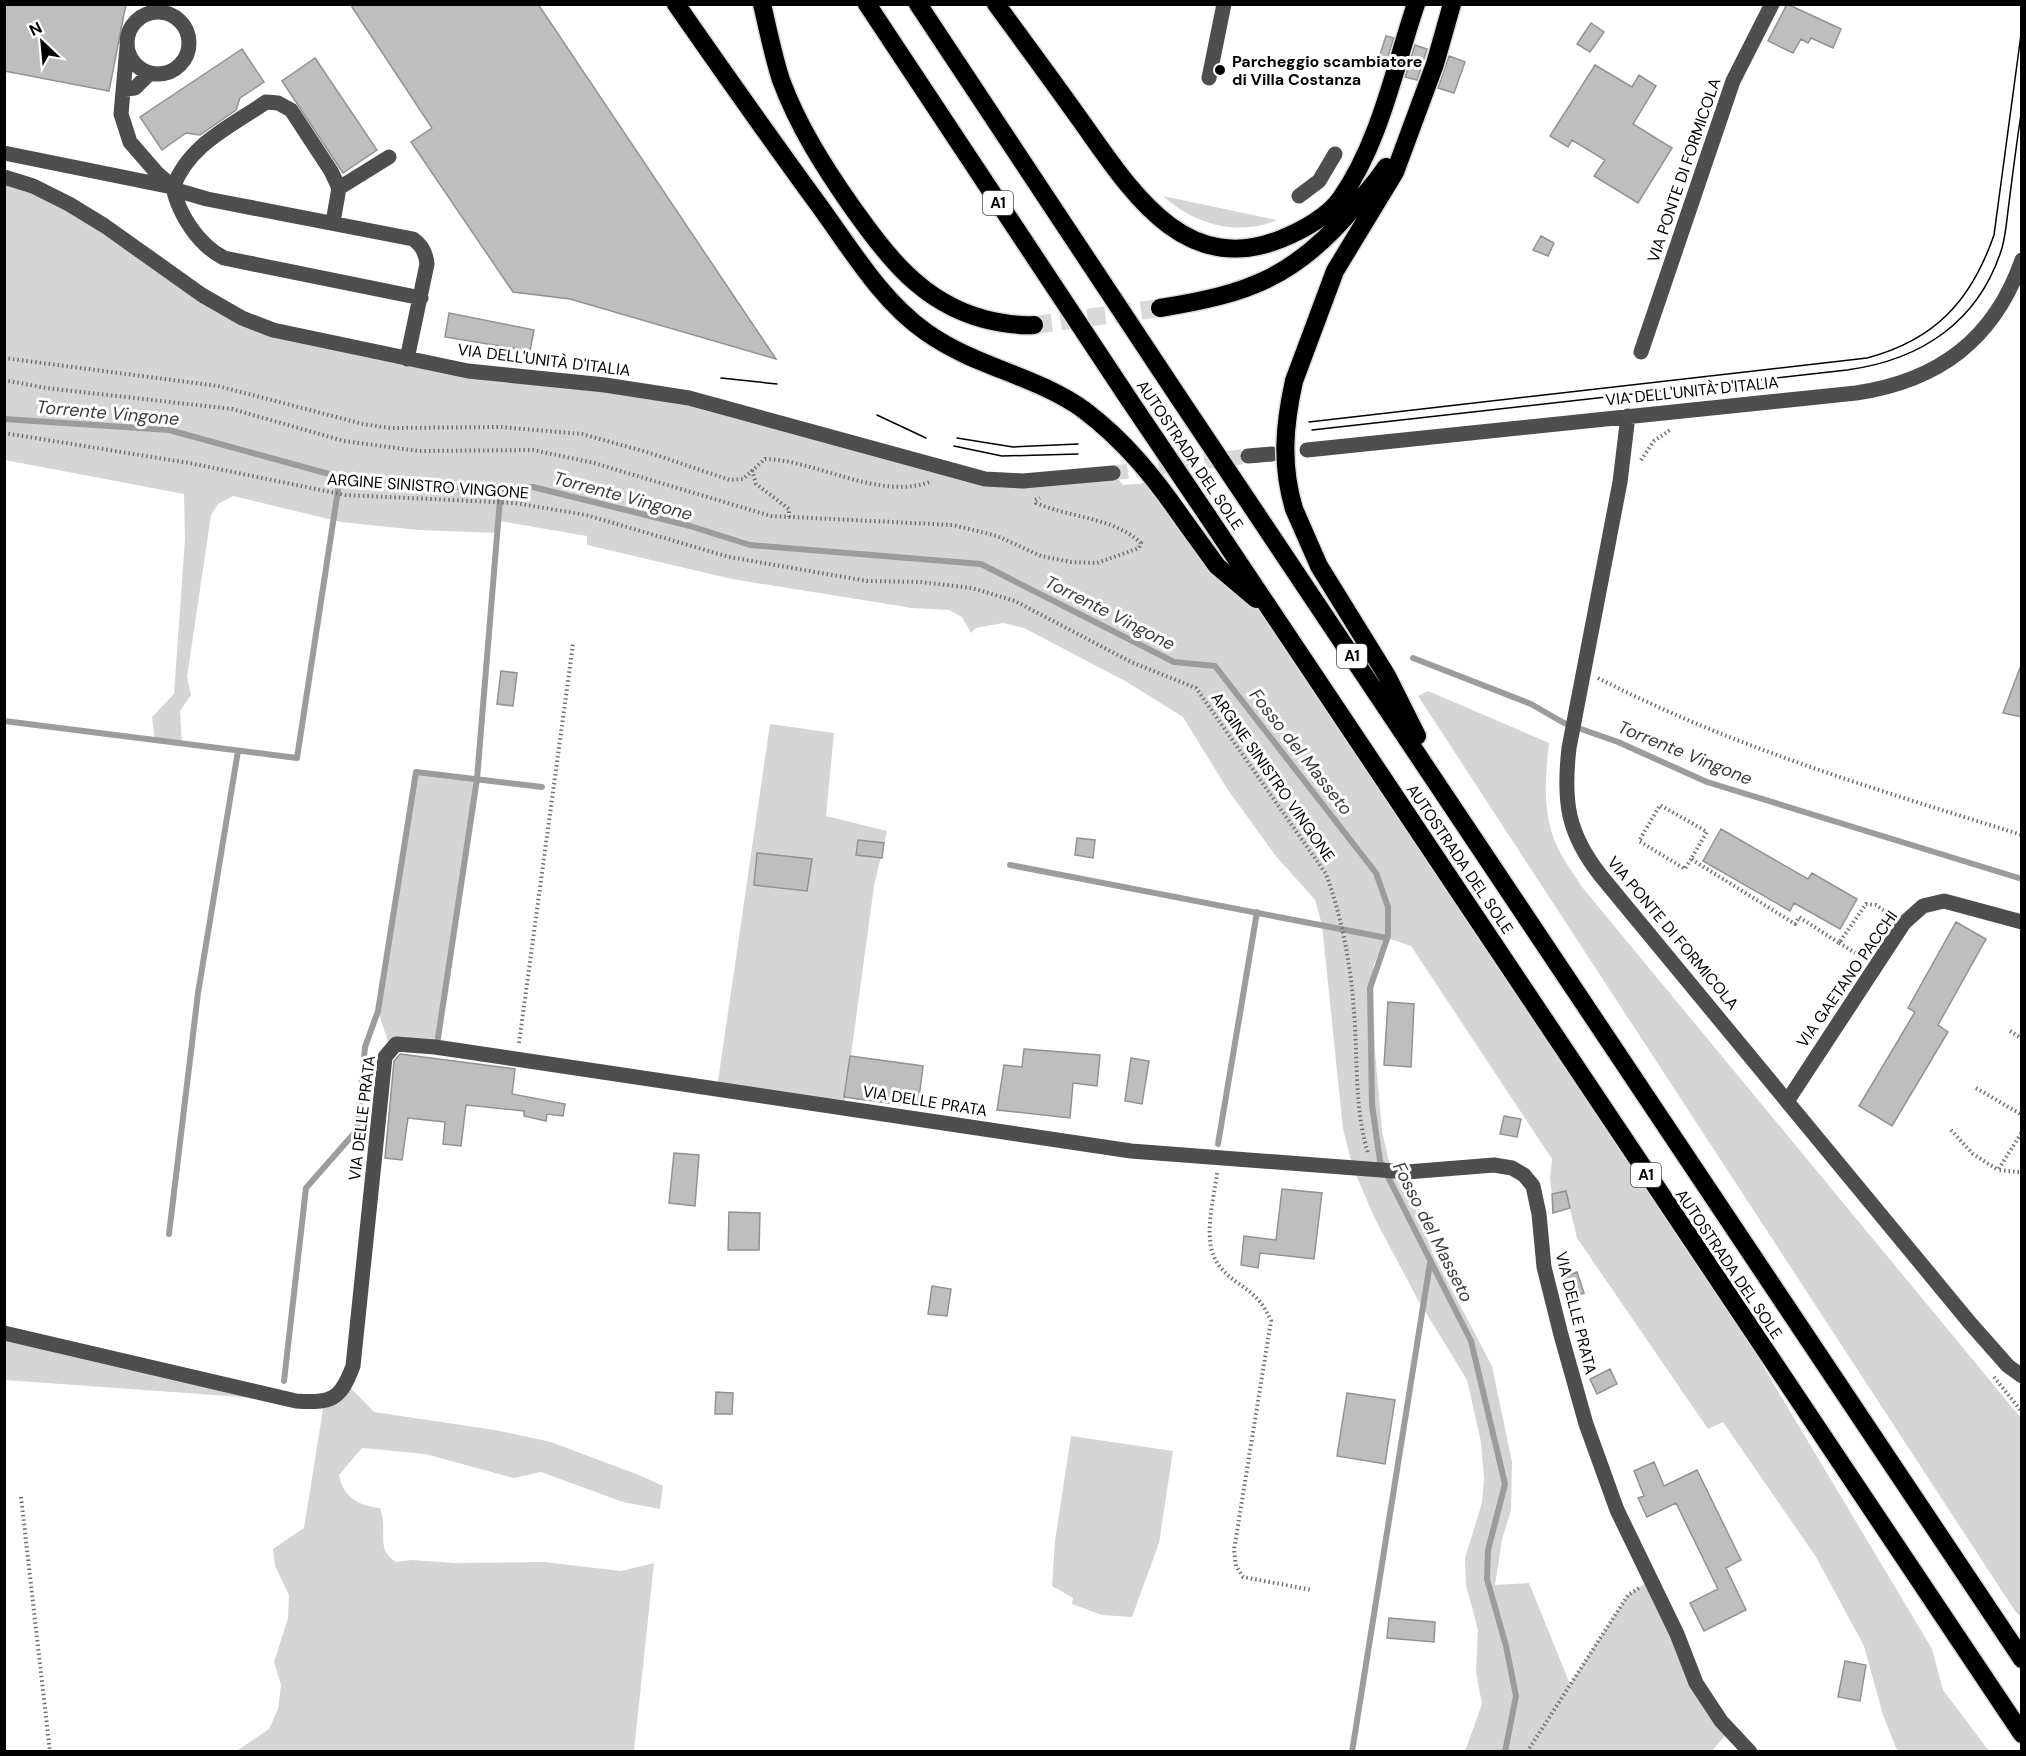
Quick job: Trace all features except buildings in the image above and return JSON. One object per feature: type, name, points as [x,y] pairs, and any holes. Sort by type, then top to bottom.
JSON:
[{"type":"highway","points":[[676,4],[864,268],[902,312],[926,333],[958,351],[1052,389],[1084,410],[1128,447],[1152,475],[1217,567],[1273,614]]},
{"type":"highway","points":[[762,4],[782,80],[805,133],[834,181],[894,264],[929,294],[964,313],[1005,323],[1034,325]]},
{"type":"highway","name":"AUTOSTRADA DEL SOLE","points":[[867,4],[2022,1734]]},
{"type":"highway","name":"AUTOSTRADA DEL SOLE","points":[[918,4],[2022,1659]]},
{"type":"highway","points":[[996,4],[1141,201],[1180,233],[1198,242],[1233,248],[1274,242],[1287,237],[1319,218],[1339,201],[1355,176],[1374,134],[1416,4]]},
{"type":"highway","points":[[1448,799],[1387,676],[1319,566],[1294,510],[1284,449],[1284,430],[1294,381],[1335,271],[1395,172],[1435,64],[1452,4]]},
{"type":"highway","points":[[1160,309],[1216,298],[1247,289],[1288,268],[1316,249],[1386,169],[1435,64]]},
{"type":"street","points":[[137,4],[128,37],[121,114],[127,135],[138,153],[180,193],[413,238],[418,242],[426,257],[421,298],[407,359]]},
{"type":"street","points":[[1209,78],[1224,4]]},
{"type":"street","name":"VIA PONTE DI FORMICOLA","points":[[1641,352],[1733,81],[1772,4]]},
{"type":"street","points":[[127,47],[138,66],[150,72],[171,71],[181,63],[188,51],[186,29],[179,20],[168,13],[147,14],[133,24]]},
{"type":"street","points":[[125,89],[135,88],[150,72]]},
{"type":"street","points":[[333,222],[339,188],[331,171],[291,110],[272,101],[266,102],[196,150],[181,168],[173,188],[180,210],[190,225],[205,244],[224,258],[421,298]]},
{"type":"street","points":[[4,153],[145,179],[173,188]]},
{"type":"street","points":[[1299,196],[1319,181],[1335,154]]},
{"type":"street","points":[[339,188],[389,157]]},
{"type":"street","name":"VIA DELL'UNITÀ D'ITALIA","points":[[4,177],[33,186],[81,211],[181,282],[242,318],[306,338],[486,374],[605,385],[689,398],[793,425],[943,469],[985,478],[1023,481],[1113,473]]},
{"type":"street","name":"VIA DELL'UNITÀ D'ITALIA","points":[[1307,450],[1856,393],[1892,387],[1916,379],[1954,357],[1986,327],[2006,298],[2022,260]]},
{"type":"street","name":"VIA PONTE DI FORMICOLA","points":[[1629,416],[1620,482],[1569,748],[1565,786],[1575,835],[1588,858],[1970,1323],[2008,1366],[2022,1376]]},
{"type":"street","points":[[1248,456],[1272,454]]},
{"type":"street","name":"VIA GAETANO PACCHI","points":[[1788,1100],[1904,923],[1923,906],[1944,901],[2022,922]]},
{"type":"street","name":"VIA DELLE PRATA","points":[[4,1333],[296,1401],[324,1403],[336,1396],[347,1384],[353,1366],[386,1057],[390,1048],[396,1044],[410,1043],[1131,1151],[1407,1172],[1494,1165],[1512,1168],[1524,1175],[1533,1186],[1539,1214],[1544,1267],[1586,1424],[1617,1510],[1649,1581],[1677,1634],[1696,1683],[1721,1721],[1749,1752]]},
{"type":"path","points":[[4,358],[218,386],[363,424],[390,428],[501,427],[582,434],[650,453],[730,480],[742,479],[765,459],[781,459],[847,478],[886,485],[921,486],[932,481],[943,469]]},
{"type":"path","points":[[4,380],[46,388],[232,409],[344,441],[419,451],[533,450],[594,463],[771,516],[953,525],[997,536],[1041,556],[1071,562],[1097,563],[1139,548],[1141,543],[1133,536],[1102,522],[1056,512],[1036,503],[1035,500],[1049,496]]},
{"type":"path","name":"ARGINE SINISTRO VINGONE","points":[[4,433],[189,464],[345,495],[515,504],[586,515],[729,557],[814,574],[867,581],[921,582],[972,588],[1015,601],[1131,662],[1196,688],[1326,874],[1333,893],[1341,918],[1354,1010],[1361,1132],[1373,1170]]},
{"type":"path","points":[[752,470],[756,484],[782,501],[789,509],[789,517]]},
{"type":"path","points":[[517,1059],[573,644]]},
{"type":"path","points":[[1583,671],[1658,709],[1740,741],[1860,785],[2022,835]]},
{"type":"path","points":[[1660,806],[1707,832],[1691,859],[1685,869],[1639,842],[1660,806]]},
{"type":"path","points":[[1691,859],[1795,924],[1799,917],[1876,965]]},
{"type":"path","points":[[1839,943],[1866,904],[1876,905],[1904,923]]},
{"type":"path","points":[[2010,1031],[2022,1039]]},
{"type":"path","points":[[1976,1088],[2022,1115]]},
{"type":"path","points":[[1951,1130],[1973,1154],[1998,1170],[2019,1172]]},
{"type":"path","points":[[1998,1170],[2022,1132]]},
{"type":"path","points":[[1219,1158],[1210,1234],[1213,1253],[1221,1268],[1249,1289],[1271,1321],[1234,1550],[1236,1566],[1243,1577],[1312,1590]]},
{"type":"path","points":[[21,1497],[50,1752]]},
{"type":"path","points":[[1527,1752],[1629,1595],[1649,1581]]},
{"type":"shaded area","points":[[4,177],[33,186],[223,308],[362,350],[663,393],[985,479],[1113,473],[1123,485],[1157,482],[1217,566],[1273,614],[1671,1212],[1932,1649],[1943,1690],[1989,1751],[1899,1752],[1896,1748],[1883,1715],[1864,1646],[1816,1557],[1723,1422],[1708,1429],[1577,1238],[1566,1192],[1552,1194],[1550,1179],[1552,1159],[1411,946],[1387,938],[1373,966],[1375,1051],[1382,1131],[1391,1171],[1408,1191],[1433,1254],[1492,1366],[1512,1462],[1511,1510],[1502,1540],[1495,1585],[1529,1583],[1570,1684],[1628,1595],[1649,1581],[1730,1730],[1712,1751],[1465,1751],[1482,1704],[1476,1672],[1478,1630],[1466,1585],[1465,1558],[1482,1503],[1484,1478],[1481,1442],[1467,1380],[1417,1298],[1375,1219],[1353,1168],[1343,1129],[1322,925],[1315,900],[1275,855],[1228,790],[1183,717],[1127,682],[1024,628],[1003,623],[976,628],[971,633],[962,617],[949,610],[912,608],[732,579],[587,545],[587,536],[500,521],[499,533],[418,530],[341,522],[233,496],[218,504],[211,515],[187,677],[191,695],[180,711],[182,745],[155,742],[152,717],[174,694],[185,539],[184,494],[5,460]]},
{"type":"shaded area","points":[[1163,196],[1277,220],[1247,227],[1217,225],[1188,214]]},
{"type":"shaded area","points":[[1428,691],[1549,743],[1546,782],[1549,821],[1559,851],[1582,887],[2021,1418],[2021,1617],[1418,696]]},
{"type":"shaded area","points":[[770,724],[834,733],[826,816],[887,831],[874,886],[844,1107],[717,1088]]},
{"type":"shaded area","points":[[416,772],[477,779],[438,1038],[435,1047],[390,1048],[378,1011]]},
{"type":"shaded area","points":[[4,1333],[296,1401],[5,1380]]},
{"type":"shaded area","points":[[347,1384],[374,1412],[495,1430],[551,1442],[663,1486],[660,1509],[623,1502],[541,1472],[514,1478],[425,1454],[362,1448],[339,1475],[348,1495],[365,1505],[380,1508],[385,1551],[396,1562],[412,1560],[454,1563],[544,1562],[621,1571],[654,1563],[634,1751],[235,1752],[269,1729],[278,1709],[281,1685],[274,1662],[288,1618],[289,1595],[275,1566],[273,1549],[304,1528],[324,1403]]},
{"type":"shaded area","points":[[1071,1436],[1173,1451],[1159,1543],[1132,1617],[1102,1615],[1072,1604],[1073,1598],[1052,1586],[1055,1541]]},
{"type":"waterway","name":"Torrente Vingone","points":[[4,419],[169,430],[340,477],[447,487],[533,487],[690,526],[750,545],[981,564],[1174,662],[1215,666],[1376,873],[1388,907],[1388,936],[1370,988],[1372,1105],[1380,1161],[1471,1341],[1505,1484],[1488,1550],[1487,1579],[1506,1646],[1516,1696],[1505,1752]]},
{"type":"waterway","points":[[4,721],[297,758],[340,477]]},
{"type":"waterway","points":[[438,1038],[477,779],[501,487]]},
{"type":"waterway","name":"Torrente Vingone","points":[[1413,658],[1531,704],[1564,723],[1618,742],[1707,782],[2022,879]]},
{"type":"waterway","points":[[169,1234],[198,993],[238,751]]},
{"type":"waterway","points":[[284,1381],[306,1188],[357,1130],[365,1047],[378,1011],[416,772],[542,787]]},
{"type":"waterway","points":[[1010,865],[1387,938]]},
{"type":"waterway","points":[[1218,1144],[1257,912]]},
{"type":"waterway","name":"Fosso del Masseto","points":[[1352,1752],[1430,1263]]},
{"type":"tunnel","points":[[1034,325],[1160,308]]},
{"type":"tunnel","points":[[1113,473],[1248,456]]},
{"type":"tram line","points":[[1309,422],[1867,358],[1912,340],[1931,329],[1962,298],[1974,280],[1994,235],[2022,27]]},
{"type":"tram line","points":[[1312,430],[1847,370],[1874,365],[1922,347],[1944,333],[1962,316],[1978,297],[1992,274],[2004,237],[2022,108]]},
{"type":"tram line","points":[[721,378],[777,384]]},
{"type":"tram line","points":[[877,415],[926,438]]},
{"type":"tram line","points":[[957,438],[1013,447],[1078,444]]},
{"type":"tram line","points":[[954,446],[1002,456],[1078,454]]},
{"type":"place","name":"Parcheggio scambiatore di Villa Costanza","points":[[1220,70]]}]
